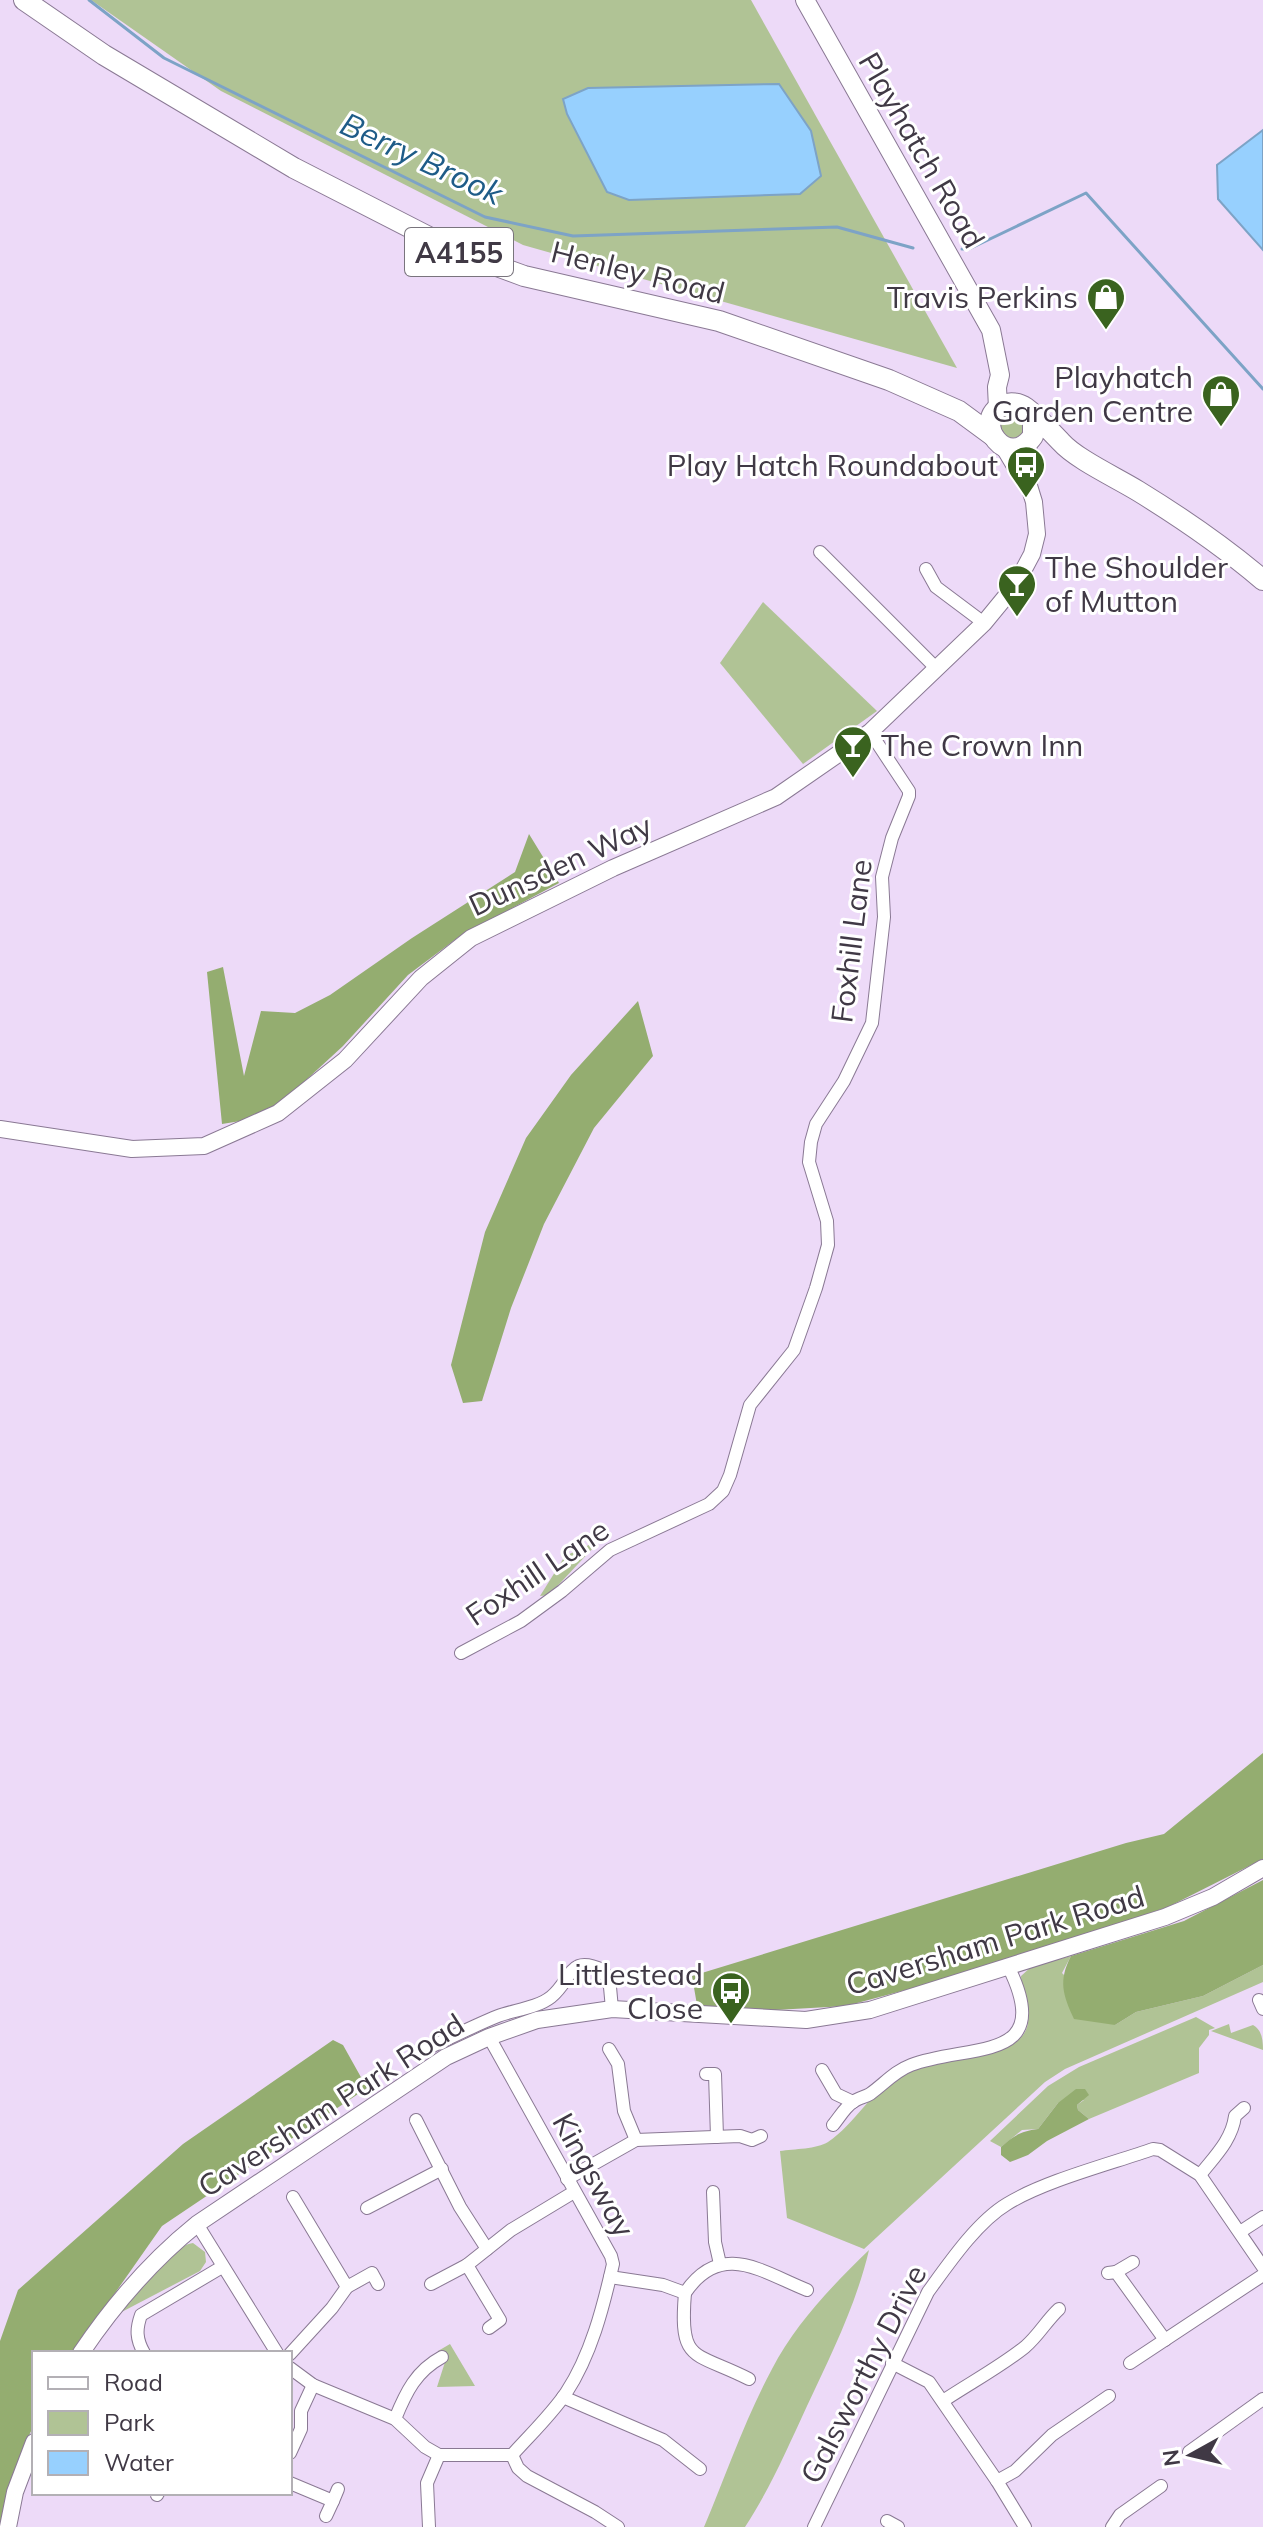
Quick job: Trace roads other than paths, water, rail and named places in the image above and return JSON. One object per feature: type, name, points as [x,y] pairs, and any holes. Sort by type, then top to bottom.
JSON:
[{"type":"main road","name":"Henley Road","points":[[24,0],[117,63],[294,168],[456,251],[524,276],[719,321],[889,380],[959,411],[998,441]]},
{"type":"main road","name":"Playhatch Road","points":[[805,0],[980,308],[995,342],[1000,375],[998,409]]},
{"type":"main road","name":"Playhatch Road","points":[[1000,375],[1027,411]]},
{"type":"main road","points":[[1063,445],[1029,442],[1019,447],[998,441],[990,425],[998,409],[1009,403],[1027,411],[1063,445],[1225,548],[1263,580]]},
{"type":"main road","name":"Henley Road","points":[[959,411],[998,409]]},
{"type":"main road","points":[[1027,411],[1035,429],[1029,442]]},
{"type":"street","name":"Dunsden Way","points":[[998,441],[1016,468],[1026,476]]},
{"type":"street","name":"Dunsden Way","points":[[0,1129],[132,1149],[204,1146],[278,1113],[345,1060],[421,978],[471,938],[590,879],[776,797],[870,732],[984,623],[1016,584],[1032,554],[1037,524],[1026,476],[1029,442]]},
{"type":"street","points":[[820,552],[936,668]]},
{"type":"street","points":[[926,569],[936,587],[984,623]]},
{"type":"street","name":"Foxhill Lane","points":[[461,1653],[521,1621],[610,1550],[709,1504],[723,1491],[750,1405],[794,1350],[828,1245],[827,1221],[809,1162],[811,1142],[816,1124],[844,1081],[872,1023],[884,917],[882,877],[892,838],[909,796],[909,791],[870,732]]},
{"type":"street","name":"Caversham Park Road","points":[[82,2351],[138,2278],[197,2224],[446,2057],[489,2037],[537,2020],[612,2009],[806,2020],[870,2010],[1165,1917],[1213,1897],[1263,1868]]},
{"type":"street","points":[[429,2046],[550,1997],[573,1968],[581,1964],[603,1970],[610,1987],[612,2009]]},
{"type":"street","points":[[833,2125],[853,2102],[869,2095],[909,2066],[1014,2037],[1021,2030],[1024,2016],[1009,1968]]},
{"type":"street","name":"Kingsway","points":[[489,2037],[611,2256],[610,2277],[598,2325],[573,2381],[563,2397],[512,2455]]},
{"type":"street","points":[[609,2049],[618,2064],[624,2111],[636,2140]]},
{"type":"street","points":[[822,2070],[836,2094],[853,2102]]},
{"type":"street","points":[[714,2074],[717,2137]]},
{"type":"street","points":[[1200,2175],[1228,2139],[1235,2116],[1244,2108]]},
{"type":"street","points":[[416,2120],[460,2207],[487,2249]]},
{"type":"street","points":[[567,2179],[636,2140],[740,2136],[752,2140],[761,2136]]},
{"type":"street","name":"Galsworthy Drive","points":[[814,2527],[928,2292],[991,2217],[1007,2204],[1045,2187],[1153,2149],[1173,2156],[1200,2175],[1263,2267]]},
{"type":"street","points":[[367,2192],[372,2205],[442,2169]]},
{"type":"street","points":[[431,2284],[467,2265],[511,2230],[574,2192]]},
{"type":"street","points":[[293,2197],[347,2287]]},
{"type":"street","points":[[718,2201],[715,2242],[720,2264]]},
{"type":"street","points":[[1240,2232],[1263,2217]]},
{"type":"street","points":[[197,2224],[276,2351]]},
{"type":"street","points":[[749,2379],[735,2365],[694,2355],[686,2344],[683,2314],[685,2293],[692,2282],[720,2264],[739,2262],[802,2285]]},
{"type":"street","points":[[1133,2262],[1112,2272],[1165,2340]]},
{"type":"street","points":[[467,2265],[497,2324]]},
{"type":"street","points":[[143,2351],[137,2342],[141,2315],[222,2267]]},
{"type":"street","points":[[292,2352],[347,2287],[377,2275]]},
{"type":"street","points":[[1130,2363],[1263,2275]]},
{"type":"street","points":[[610,2277],[663,2285],[685,2293]]},
{"type":"street","points":[[943,2401],[1024,2348],[1041,2332],[1045,2321],[1059,2309]]},
{"type":"street","points":[[892,2363],[929,2382],[1025,2527]]},
{"type":"street","points":[[395,2419],[412,2381],[436,2364]]},
{"type":"street","points":[[292,2369],[313,2385],[395,2419],[425,2447],[439,2455],[512,2455],[518,2468],[527,2476],[612,2525]]},
{"type":"street","points":[[292,2449],[301,2429],[301,2411],[313,2385]]},
{"type":"street","points":[[997,2481],[1015,2471],[1052,2435],[1109,2396]]},
{"type":"street","points":[[563,2397],[663,2440],[700,2469]]},
{"type":"street","points":[[1189,2452],[1263,2399]]},
{"type":"street","points":[[8,2527],[15,2492],[32,2447]]},
{"type":"street","points":[[429,2527],[427,2483],[439,2455]]},
{"type":"street","points":[[292,2484],[335,2495],[326,2516]]},
{"type":"street","points":[[1112,2527],[1120,2515],[1161,2486]]},
{"type":"water","points":[[779,84],[811,131],[821,176],[800,194],[629,200],[607,192],[567,114],[563,99],[588,88]]},
{"type":"water","points":[[1263,130],[1263,250],[1218,199],[1217,165]]},
{"type":"waterway","name":"Berry Brook","points":[[89,0],[164,58],[485,217],[573,236],[837,227],[913,248]]},
{"type":"waterway","name":"Berry Brook","points":[[962,249],[969,249],[1086,193],[1263,389]]},
{"type":"place","name":"Travis Perkins","points":[[1106,331]]},
{"type":"place","name":"Playhatch Garden Centre","points":[[1221,428]]},
{"type":"place","name":"Play Hatch Roundabout","points":[[1026,499]]},
{"type":"place","name":"The Shoulder of Mutton","points":[[1017,618]]},
{"type":"place","name":"The Crown Inn","points":[[853,779]]},
{"type":"place","name":"Littlestead Close","points":[[731,2025]]}]
